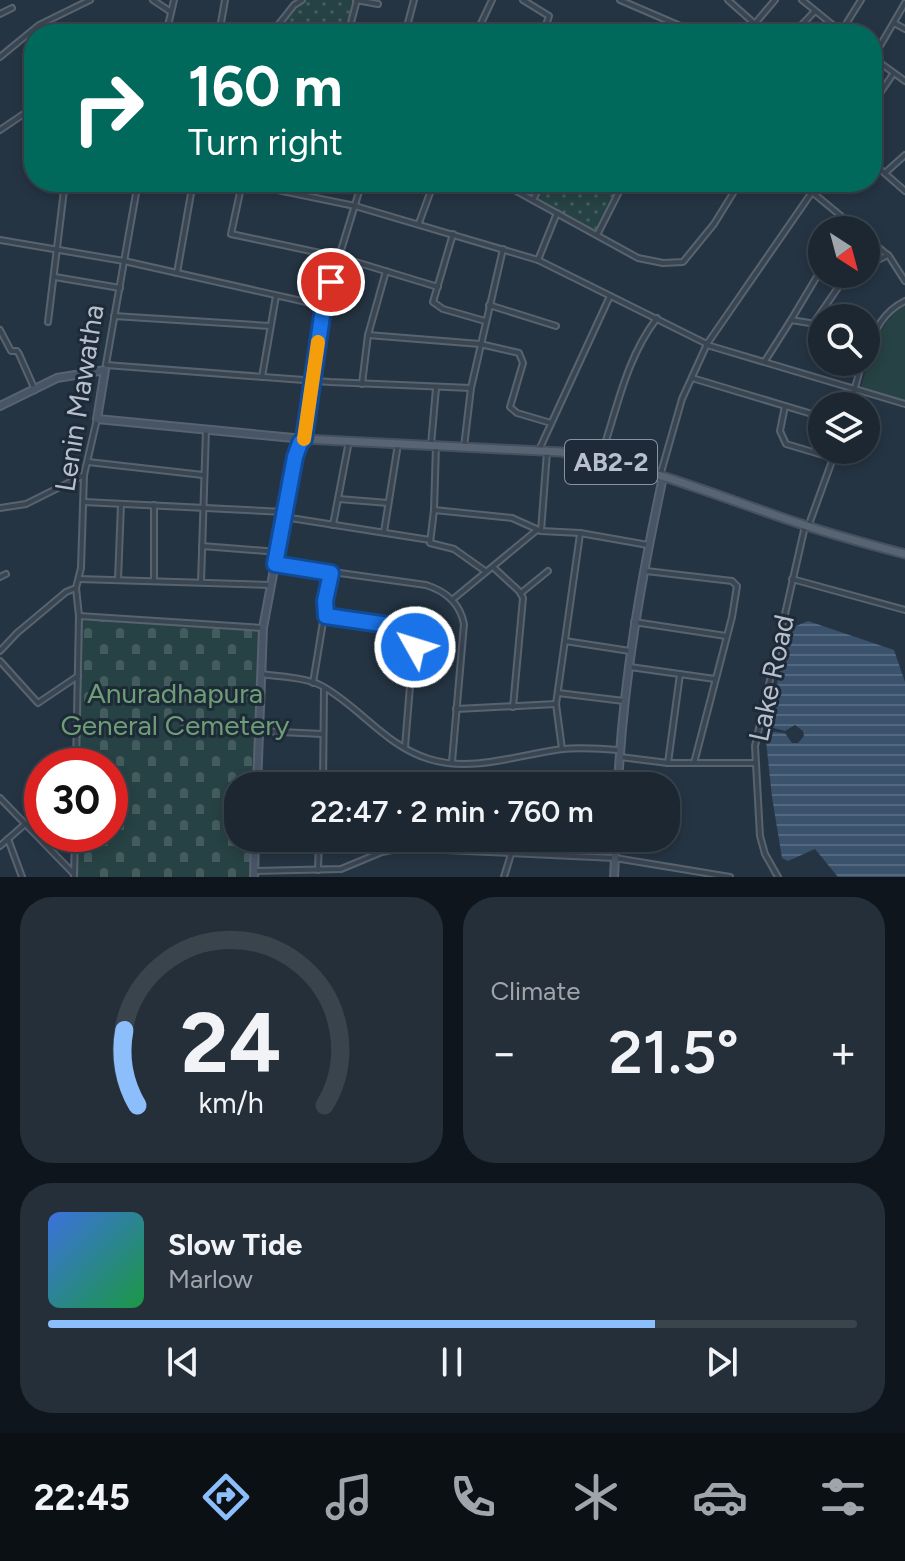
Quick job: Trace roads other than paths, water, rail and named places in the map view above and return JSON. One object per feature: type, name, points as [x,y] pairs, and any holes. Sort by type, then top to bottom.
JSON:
[{"type":"main road","points":[[1,403],[57,378],[106,368]]},
{"type":"main road","name":"Lenin Mawatha","points":[[97,419],[106,368]]},
{"type":"main road","points":[[97,419],[304,439],[298,448],[263,628],[258,772]]},
{"type":"main road","name":"AB2-2","points":[[304,439],[542,451],[600,459],[661,476],[807,526],[905,554]]},
{"type":"main road","points":[[618,772],[634,622],[661,476]]},
{"type":"main road","points":[[254,874],[255,852]]},
{"type":"main road","points":[[614,877],[615,852]]},
{"type":"street","points":[[41,24],[90,0]]},
{"type":"street","points":[[153,0],[171,12]]},
{"type":"street","points":[[168,24],[174,0]]},
{"type":"street","points":[[221,24],[225,0]]},
{"type":"street","points":[[279,24],[302,0]]},
{"type":"street","points":[[350,24],[355,0],[378,4]]},
{"type":"street","points":[[408,24],[414,0]]},
{"type":"street","points":[[481,24],[492,0]]},
{"type":"street","points":[[523,0],[549,16],[546,24]]},
{"type":"street","points":[[620,0],[676,24]]},
{"type":"street","points":[[728,0],[755,24],[775,0]]},
{"type":"street","points":[[802,0],[832,24]]},
{"type":"street","points":[[848,24],[861,0]]},
{"type":"street","points":[[882,43],[905,3]]},
{"type":"street","points":[[0,14],[12,8]]},
{"type":"street","points":[[803,24],[815,11]]},
{"type":"street","points":[[894,23],[905,29]]},
{"type":"street","points":[[0,57],[24,37]]},
{"type":"street","points":[[882,65],[905,81]]},
{"type":"street","points":[[882,90],[893,74]]},
{"type":"street","points":[[0,130],[23,115]]},
{"type":"street","points":[[885,173],[905,155]]},
{"type":"street","points":[[882,170],[905,191]]},
{"type":"street","points":[[48,322],[64,192]]},
{"type":"street","name":"Lenin Mawatha","points":[[106,368],[136,192]]},
{"type":"street","points":[[177,273],[191,192]]},
{"type":"street","points":[[238,192],[231,234],[339,257],[438,287]]},
{"type":"street","points":[[288,192],[419,223],[538,260],[707,344],[905,404]]},
{"type":"street","points":[[304,439],[324,306],[359,192]]},
{"type":"street","points":[[419,223],[430,192]]},
{"type":"street","points":[[518,192],[638,258],[663,263],[683,262],[714,224],[734,192]]},
{"type":"street","points":[[533,200],[537,192]]},
{"type":"street","points":[[597,235],[619,192]]},
{"type":"street","points":[[661,476],[682,399],[707,344],[812,192],[841,216]]},
{"type":"street","points":[[538,260],[557,213]]},
{"type":"street","points":[[453,234],[433,302],[443,309],[485,321]]},
{"type":"street","points":[[0,240],[124,261],[324,306]]},
{"type":"street","points":[[880,248],[905,281]]},
{"type":"street","points":[[464,447],[471,388],[503,249]]},
{"type":"street","points":[[880,259],[888,255]]},
{"type":"street","points":[[362,384],[368,335],[386,271]]},
{"type":"street","points":[[55,277],[120,288]]},
{"type":"street","points":[[765,361],[810,288]]},
{"type":"street","points":[[262,377],[276,296]]},
{"type":"street","points":[[452,600],[539,531],[542,451],[551,423],[610,296]]},
{"type":"street","points":[[880,320],[905,301]]},
{"type":"street","points":[[489,305],[556,326]]},
{"type":"street","points":[[114,316],[270,326]]},
{"type":"street","points":[[600,459],[624,377],[657,318]]},
{"type":"street","points":[[791,320],[808,323]]},
{"type":"street","points":[[0,330],[11,351],[19,354],[35,390]]},
{"type":"street","points":[[368,335],[480,344],[519,353],[523,363],[510,407],[517,413],[551,423]]},
{"type":"street","points":[[106,368],[471,388]]},
{"type":"street","points":[[855,391],[859,376]]},
{"type":"street","points":[[692,378],[808,413]]},
{"type":"street","points":[[430,540],[434,510],[436,388]]},
{"type":"street","points":[[785,406],[780,431],[786,444],[808,451]]},
{"type":"street","name":"Lenin Mawatha","points":[[76,748],[79,616],[76,588],[84,475],[97,419]]},
{"type":"street","points":[[201,582],[206,430]]},
{"type":"street","points":[[333,525],[349,441]]},
{"type":"street","points":[[383,533],[398,444]]},
{"type":"street","points":[[88,462],[203,475]]},
{"type":"street","name":"Lake Road","points":[[778,877],[765,854],[760,836],[755,746],[792,579],[807,526],[831,464]]},
{"type":"street","points":[[0,508],[26,504],[84,475]]},
{"type":"street","points":[[339,499],[388,503]]},
{"type":"street","points":[[84,502],[285,515],[430,540],[430,543],[454,549],[485,571]]},
{"type":"street","points":[[118,580],[121,504]]},
{"type":"street","points":[[154,505],[154,581]]},
{"type":"street","points":[[434,510],[512,518],[539,531],[580,533],[648,545]]},
{"type":"street","points":[[562,749],[556,704],[580,533]]},
{"type":"street","points":[[202,546],[278,552]]},
{"type":"street","points":[[275,564],[426,585],[437,588],[452,600],[464,624],[452,762]]},
{"type":"street","points":[[493,567],[521,593],[523,606],[513,707]]},
{"type":"street","points":[[644,570],[736,582],[732,617],[694,763]]},
{"type":"street","points":[[521,593],[548,571]]},
{"type":"street","points":[[313,683],[331,573]]},
{"type":"street","points":[[0,577],[6,574]]},
{"type":"street","points":[[79,579],[271,585]]},
{"type":"street","points":[[792,579],[905,610]]},
{"type":"street","points":[[0,651],[66,592],[76,588]]},
{"type":"street","points":[[79,616],[263,628]]},
{"type":"street","points":[[326,616],[395,626],[414,637],[405,747]]},
{"type":"street","points":[[634,622],[726,636]]},
{"type":"street","points":[[565,641],[630,651]]},
{"type":"street","points":[[0,661],[38,703],[78,676]]},
{"type":"street","points":[[628,667],[715,679]]},
{"type":"street","points":[[262,674],[313,683],[324,688],[405,747],[427,759],[485,763],[562,749],[619,754],[668,763],[755,763]]},
{"type":"street","points":[[668,763],[680,674]]},
{"type":"street","points":[[323,772],[324,688]]},
{"type":"street","points":[[558,693],[624,701]]},
{"type":"street","points":[[456,709],[556,704]]},
{"type":"street","points":[[259,731],[322,734]]},
{"type":"street","points":[[0,798],[24,825],[0,846]]},
{"type":"street","points":[[8,839],[22,877]]},
{"type":"street","points":[[254,874],[341,869],[382,852],[402,848],[615,858],[730,877]]},
{"type":"street","points":[[51,852],[74,875]]},
{"type":"street","points":[[74,875],[75,852]]},
{"type":"street","points":[[318,870],[319,852]]},
{"type":"street","points":[[504,877],[511,854]]},
{"type":"street","points":[[335,877],[341,869]]},
{"type":"water","points":[[808,621],[894,650],[905,682],[905,877],[838,877],[815,849],[788,861],[782,858],[765,731],[785,733],[792,743],[798,743],[804,736],[795,725],[785,731],[766,726],[791,628]]},
{"type":"park label","name":"Anuradhapura General Cemetery","points":[[175,709]]}]
